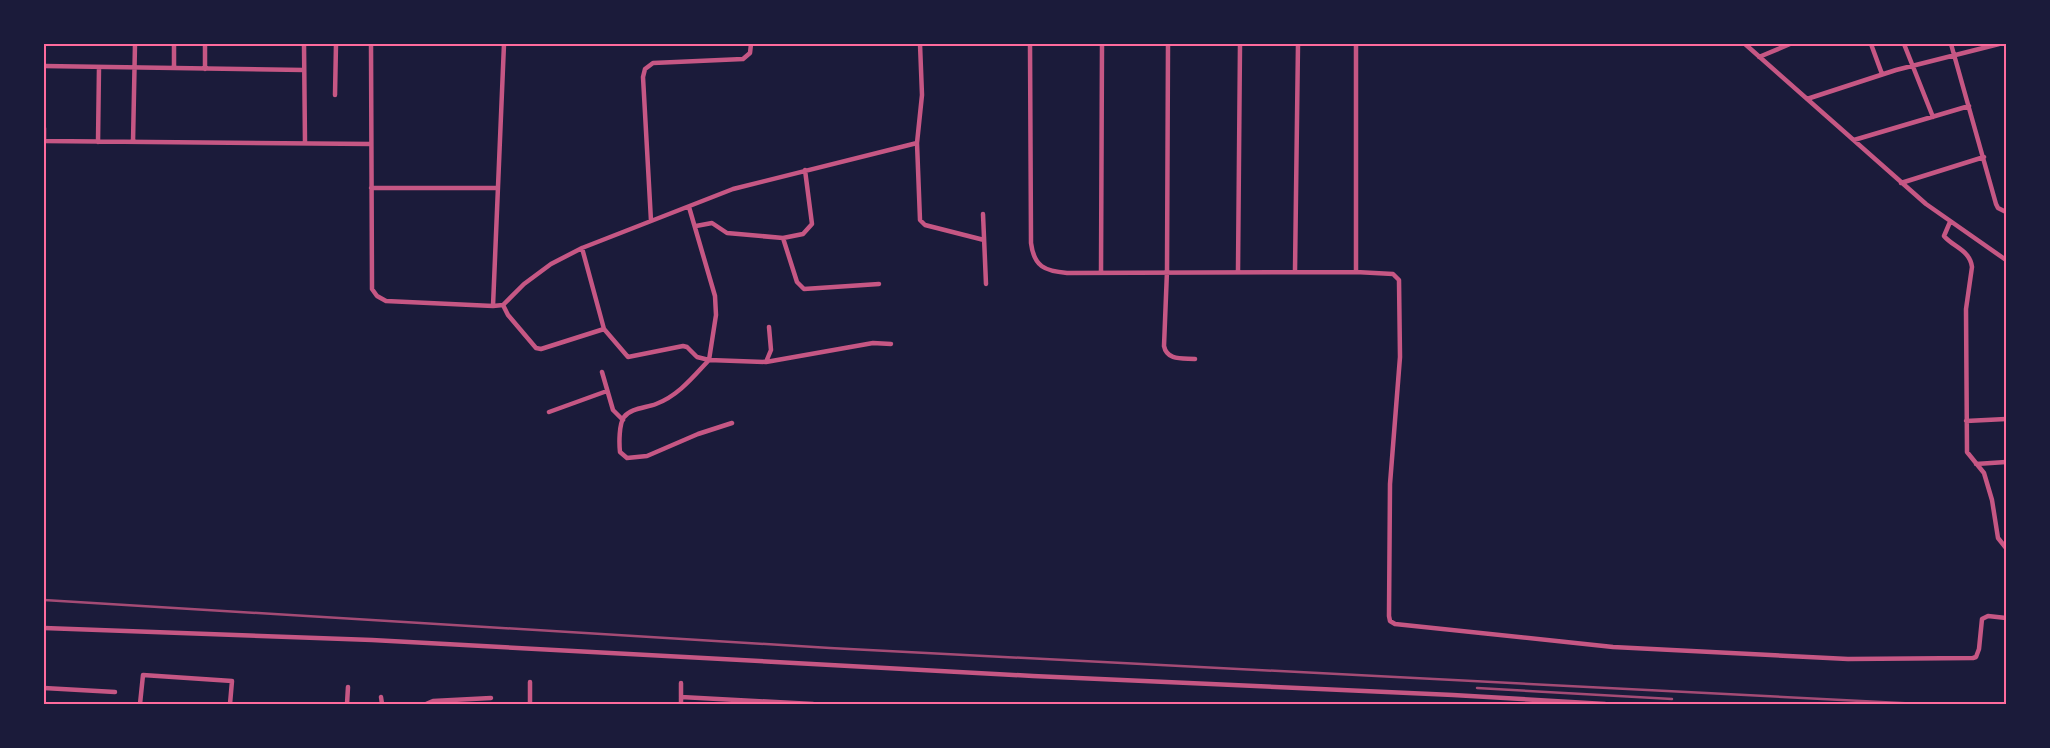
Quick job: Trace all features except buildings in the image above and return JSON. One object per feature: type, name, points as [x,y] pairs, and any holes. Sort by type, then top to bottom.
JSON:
[{"type":"street","points":[[133,142],[135,44]]},
{"type":"street","points":[[174,44],[174,68]]},
{"type":"street","points":[[205,44],[205,69]]},
{"type":"street","points":[[304,44],[305,143]]},
{"type":"street","points":[[335,95],[336,44]]},
{"type":"street","points":[[371,44],[372,284],[377,296],[386,301],[503,305],[524,284],[551,264],[582,248],[733,189],[917,143]]},
{"type":"street","points":[[492,306],[504,44]]},
{"type":"street","points":[[651,222],[643,77],[645,69],[653,63],[743,60],[750,53],[751,44]]},
{"type":"street","points":[[920,44],[922,95],[917,143],[920,220],[925,225],[984,240]]},
{"type":"street","points":[[1030,44],[1032,253],[1035,260],[1042,267],[1051,272],[1356,272],[1392,274],[1399,280],[1400,356],[1398,402],[1390,478],[1389,616],[1390,621],[1395,624],[1606,647],[1848,659],[1969,659],[1978,653],[1982,619],[1988,616],[2006,618]]},
{"type":"street","points":[[1101,272],[1102,44]]},
{"type":"street","points":[[1168,44],[1165,351],[1172,357],[1195,359]]},
{"type":"street","points":[[1238,271],[1240,44]]},
{"type":"street","points":[[1295,271],[1298,44]]},
{"type":"street","points":[[1356,44],[1356,272]]},
{"type":"street","points":[[1745,44],[1901,183],[1950,222],[2006,260]]},
{"type":"street","points":[[1759,57],[1790,44]]},
{"type":"street","points":[[1870,44],[1882,74]]},
{"type":"street","points":[[1904,44],[1933,117]]},
{"type":"street","points":[[1951,44],[1996,204],[1998,208],[2006,212]]},
{"type":"street","points":[[1807,99],[1912,65],[1998,44]]},
{"type":"street","points":[[44,66],[304,70]]},
{"type":"street","points":[[98,142],[99,67]]},
{"type":"street","points":[[1854,140],[1969,106]]},
{"type":"street","points":[[44,128],[44,142],[370,144]]},
{"type":"street","points":[[1901,183],[1984,157]]},
{"type":"street","points":[[696,226],[712,223],[727,233],[783,238],[803,234],[812,224],[805,170]]},
{"type":"street","points":[[371,188],[498,188]]},
{"type":"street","points":[[689,207],[715,296],[716,315],[709,360],[686,385],[672,396],[661,402],[632,411],[623,420],[620,452],[627,458],[648,456],[698,434],[732,423]]},
{"type":"street","points":[[983,214],[986,284]]},
{"type":"street","points":[[1950,222],[1944,236],[1972,261],[1966,309],[1967,452],[1984,473],[1989,488],[1998,538],[2006,548]]},
{"type":"street","points":[[783,238],[797,282],[804,289],[879,284]]},
{"type":"street","points":[[582,248],[604,329],[620,347],[624,355],[628,357],[632,358],[682,346],[687,347],[697,358],[766,362],[873,343],[891,344]]},
{"type":"street","points":[[503,305],[508,316],[536,348],[541,349],[604,329]]},
{"type":"street","points":[[766,362],[771,350],[769,327]]},
{"type":"street","points":[[602,372],[613,410],[623,420]]},
{"type":"street","points":[[549,412],[607,390]]},
{"type":"street","points":[[1966,421],[2006,419]]},
{"type":"street","points":[[1976,464],[2006,462]]},
{"type":"street","points":[[44,628],[372,640],[1033,676],[1453,695],[1605,704]]},
{"type":"street","points":[[140,704],[143,675],[232,681],[230,704]]},
{"type":"street","points":[[530,682],[530,704]]},
{"type":"street","points":[[681,683],[681,704]]},
{"type":"street","points":[[347,704],[348,687]]},
{"type":"street","points":[[44,688],[116,692]]},
{"type":"street","points":[[381,697],[382,704]]},
{"type":"street","points":[[681,697],[813,704]]},
{"type":"street","points":[[426,704],[433,701],[491,698]]},
{"type":"railway","points":[[44,600],[830,648],[1920,704]]},
{"type":"railway","points":[[1477,688],[1672,699]]}]
